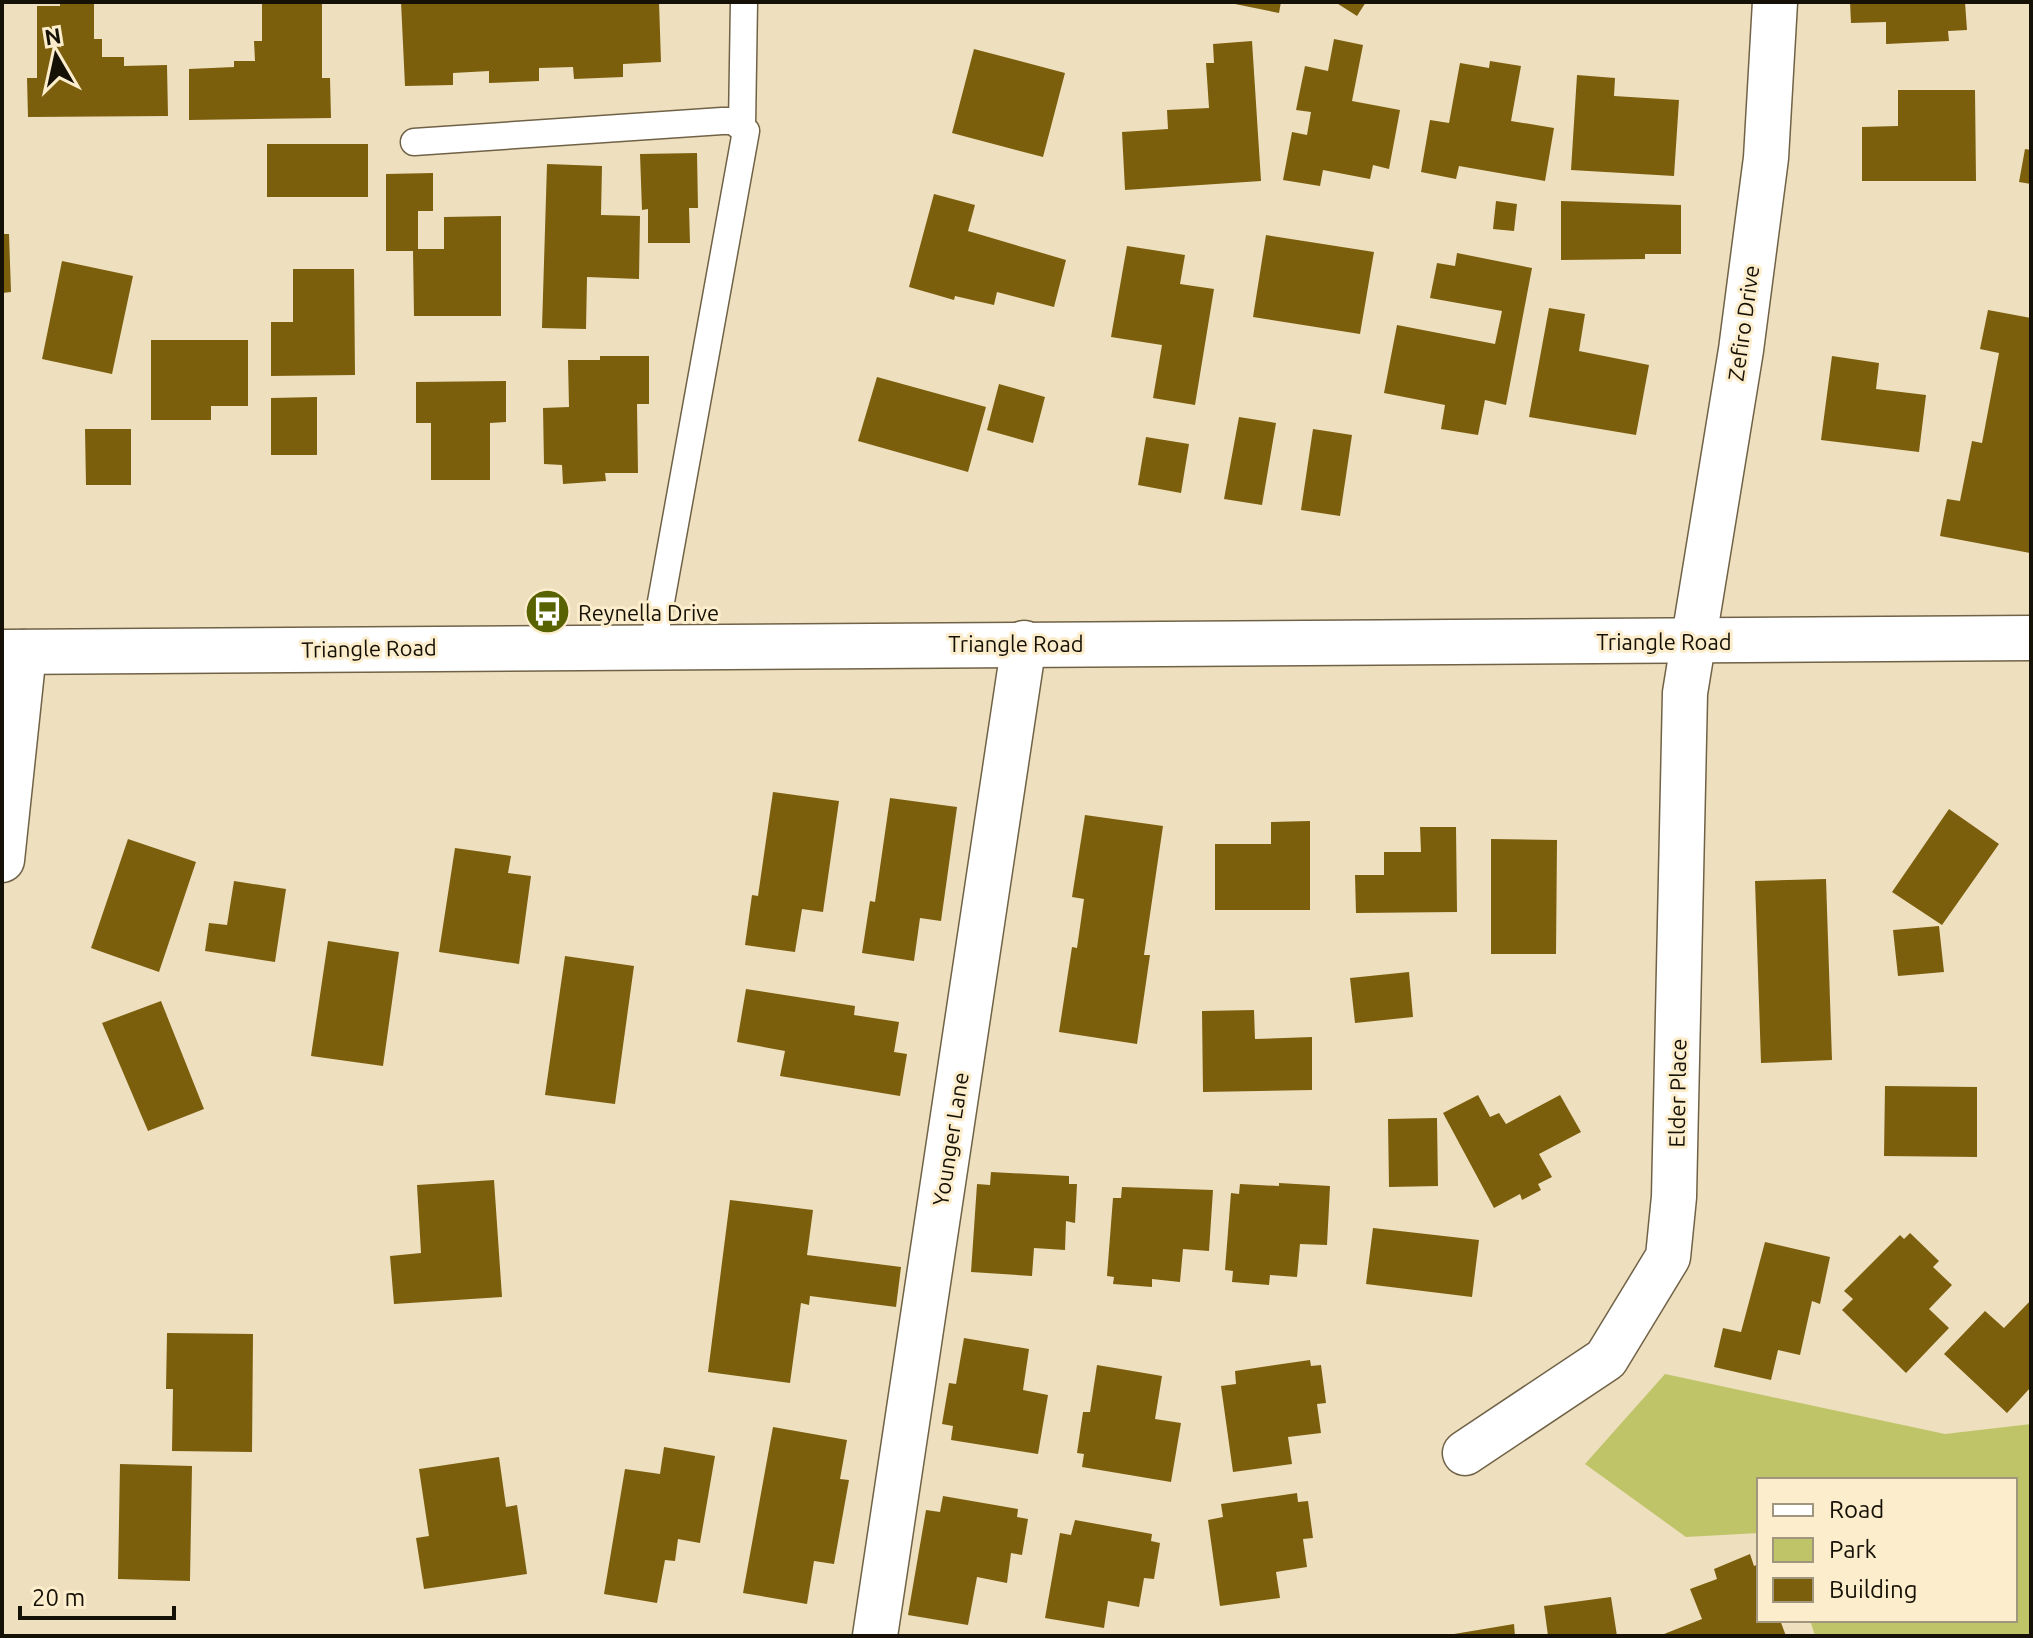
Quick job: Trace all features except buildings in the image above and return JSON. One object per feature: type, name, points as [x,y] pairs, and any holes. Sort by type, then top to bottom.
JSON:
[{"type":"street","name":"Zefiro Drive","points":[[1696,641],[1766,158],[1775,2]]},
{"type":"street","name":"Triangle Road","points":[[13,652],[2031,638]]},
{"type":"street","name":"Elder Place","points":[[1465,1453],[1606,1359],[1668,1257],[1674,1197],[1685,693],[1696,641]]},
{"type":"street","name":"Younger Lane","points":[[875,1636],[1024,643]]},
{"type":"street","points":[[2,860],[13,652]]},
{"type":"lane","points":[[653,646],[746,141],[742,125],[744,2]]},
{"type":"lane","points":[[414,142],[722,121],[742,125]]},
{"type":"green space","points":[[1665,1374],[1945,1434],[2031,1424],[2031,1636],[1815,1636],[1811,1622],[2017,1622],[2017,1478],[1757,1478],[1757,1533],[1686,1537],[1585,1464]]},
{"type":"place","name":"Reynella Drive","points":[[547,612]]}]
